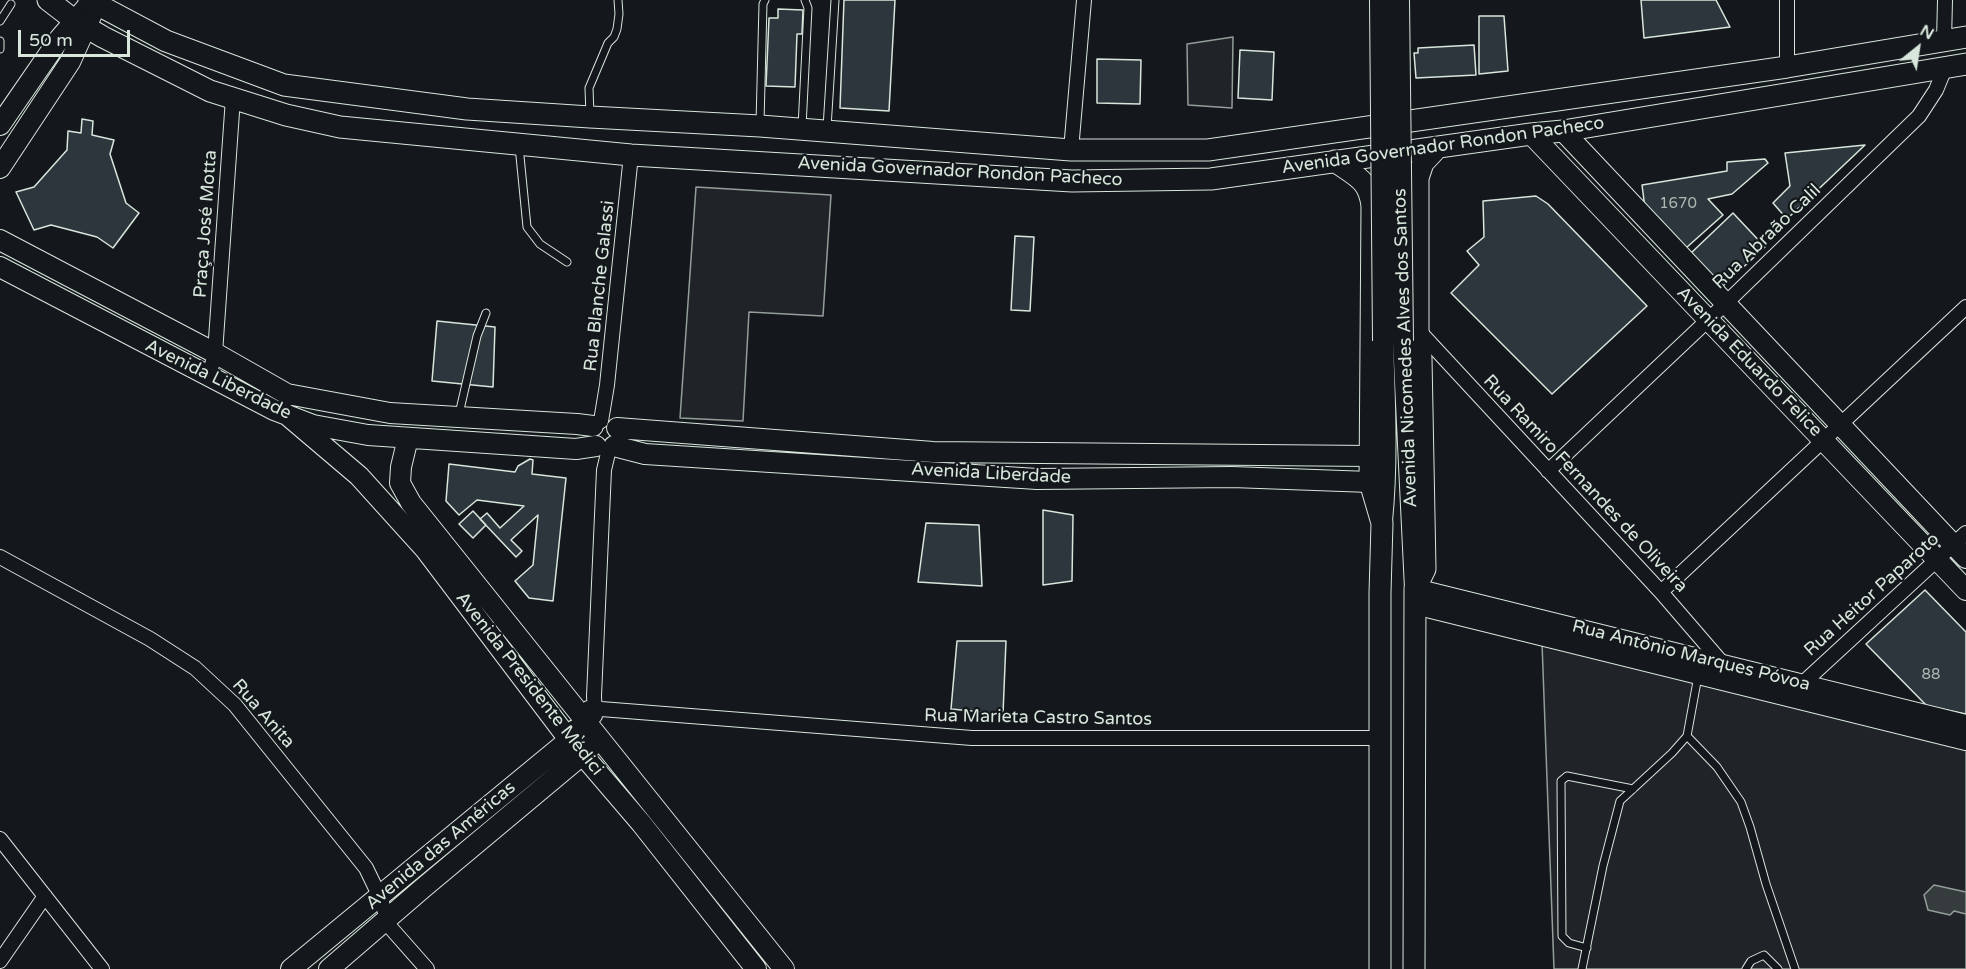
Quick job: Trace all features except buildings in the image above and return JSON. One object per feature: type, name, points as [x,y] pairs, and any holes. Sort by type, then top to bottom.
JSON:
[{"type":"main road","name":"Avenida Governador Rondon Pacheco","points":[[48,0],[80,24],[210,91],[286,116],[340,127],[631,155],[1072,181],[1211,179],[1563,131],[1960,66]]},
{"type":"main road","name":"Avenida Nicomedes Alves dos Santos","points":[[1380,0],[1386,456],[1380,593],[1380,969]]},
{"type":"main road","name":"Avenida Nicomedes Alves dos Santos","points":[[1399,0],[1410,336],[1421,369],[1425,568],[1415,596],[1414,969]]},
{"type":"main road","name":"Avenida Governador Rondon Pacheco","points":[[92,2],[166,41],[285,85],[467,109],[760,126],[1071,150],[1208,150],[1787,67],[1966,37]]},
{"type":"main road","points":[[0,168],[70,62],[80,24],[92,2]]},
{"type":"main road","points":[[0,125],[60,38],[80,24]]},
{"type":"main road","name":"Avenida Eduardo Felice","points":[[1563,131],[1841,425],[1962,545]]},
{"type":"main road","name":"Avenida Eduardo Felice","points":[[1531,134],[1966,590]]},
{"type":"main road","name":"Avenida Nicomedes Alves dos Santos","points":[[1410,336],[1418,239],[1418,178],[1423,163],[1438,147]]},
{"type":"main road","name":"Avenida Nicomedes Alves dos Santos","points":[[1335,162],[1366,185],[1370,192],[1372,237],[1370,482],[1382,523]]},
{"type":"main road","points":[[1621,228],[1640,211]]},
{"type":"main road","points":[[1372,237],[1386,221],[1396,217],[1413,228],[1418,239]]},
{"type":"main road","name":"Avenida Liberdade","points":[[0,240],[215,353],[287,394],[390,412],[577,424],[656,454],[1037,478],[1232,477],[1370,482]]},
{"type":"main road","name":"Avenida Liberdade","points":[[0,267],[274,410],[313,425],[368,435],[576,450],[605,436],[933,452],[1370,456]]},
{"type":"main road","name":"Avenida Presidente Médici","points":[[286,414],[359,476],[425,549],[569,740],[641,823],[756,969]]},
{"type":"main road","name":"Avenida Presidente Médici","points":[[408,438],[401,467],[400,483],[411,503],[590,712],[784,969]]},
{"type":"main road","points":[[1089,453],[1090,478]]},
{"type":"main road","name":"Rua Antônio Marques Póvoa","points":[[1415,596],[1723,664],[1966,725]]},
{"type":"main road","name":"Rua Antônio Marques Póvoa","points":[[1415,596],[1698,674],[1966,740]]},
{"type":"main road","points":[[1698,674],[1706,668],[1723,664]]},
{"type":"main road","name":"Avenida das Américas","points":[[291,969],[569,740],[590,712]]},
{"type":"main road","name":"Avenida das Américas","points":[[329,969],[590,748],[590,712]]},
{"type":"street","points":[[1071,150],[1084,0]]},
{"type":"street","points":[[1787,0],[1787,67]]},
{"type":"street","points":[[1944,40],[1945,0]]},
{"type":"street","name":"Rua Abraão Calil","points":[[1548,471],[1726,303],[1918,116],[1935,90],[1960,66]]},
{"type":"street","name":"Praça José Motta","points":[[209,377],[215,353],[233,98]]},
{"type":"street","name":"Rua Blanche Galassi","points":[[590,712],[607,385],[631,155]]},
{"type":"street","points":[[1660,592],[1966,307]]},
{"type":"street","name":"Rua Ramiro Fernandes de Oliveira","points":[[1410,336],[1548,471],[1723,664]]},
{"type":"street","name":"Rua Heitor Paparoto","points":[[1802,684],[1938,560],[1962,545]]},
{"type":"street","name":"Rua Anita","points":[[0,557],[150,639],[195,668],[235,705],[366,868],[380,897],[390,927],[427,969]]},
{"type":"street","name":"Rua Marieta Castro Santos","points":[[590,712],[972,738],[1381,738]]},
{"type":"street","points":[[0,839],[102,969]]},
{"type":"street","points":[[0,962],[45,896]]},
{"type":"lane","points":[[590,117],[589,88],[608,43],[614,37],[617,29],[618,0]]},
{"type":"lane","points":[[760,126],[763,4],[765,0]]},
{"type":"lane","points":[[802,129],[808,8],[805,0]]},
{"type":"lane","points":[[826,131],[835,0]]},
{"type":"lane","points":[[0,21],[11,4]]},
{"type":"lane","points":[[0,41],[0,49]]},
{"type":"lane","points":[[518,144],[527,227],[540,244],[567,262]]},
{"type":"lane","points":[[458,417],[477,336],[486,314]]},
{"type":"lane","points":[[1582,969],[1603,866],[1620,801],[1687,736],[1698,674]]},
{"type":"lane","points":[[1687,736],[1718,768],[1741,802],[1795,969]]},
{"type":"lane","points":[[1587,948],[1569,943],[1562,936],[1561,782],[1567,776],[1633,789]]},
{"type":"lane","points":[[1746,969],[1751,962],[1764,955],[1778,969]]},
{"type":"shaded area","points":[[1233,37],[1232,108],[1188,105],[1187,44]]},
{"type":"shaded area","points":[[696,187],[831,195],[823,316],[749,312],[743,421],[680,418]]},
{"type":"shaded area","points":[[1542,643],[1966,748],[1966,969],[1554,969]]},
{"type":"shaded area","points":[[1934,885],[1966,892],[1966,914],[1954,911],[1950,915],[1928,910],[1924,895]]}]
